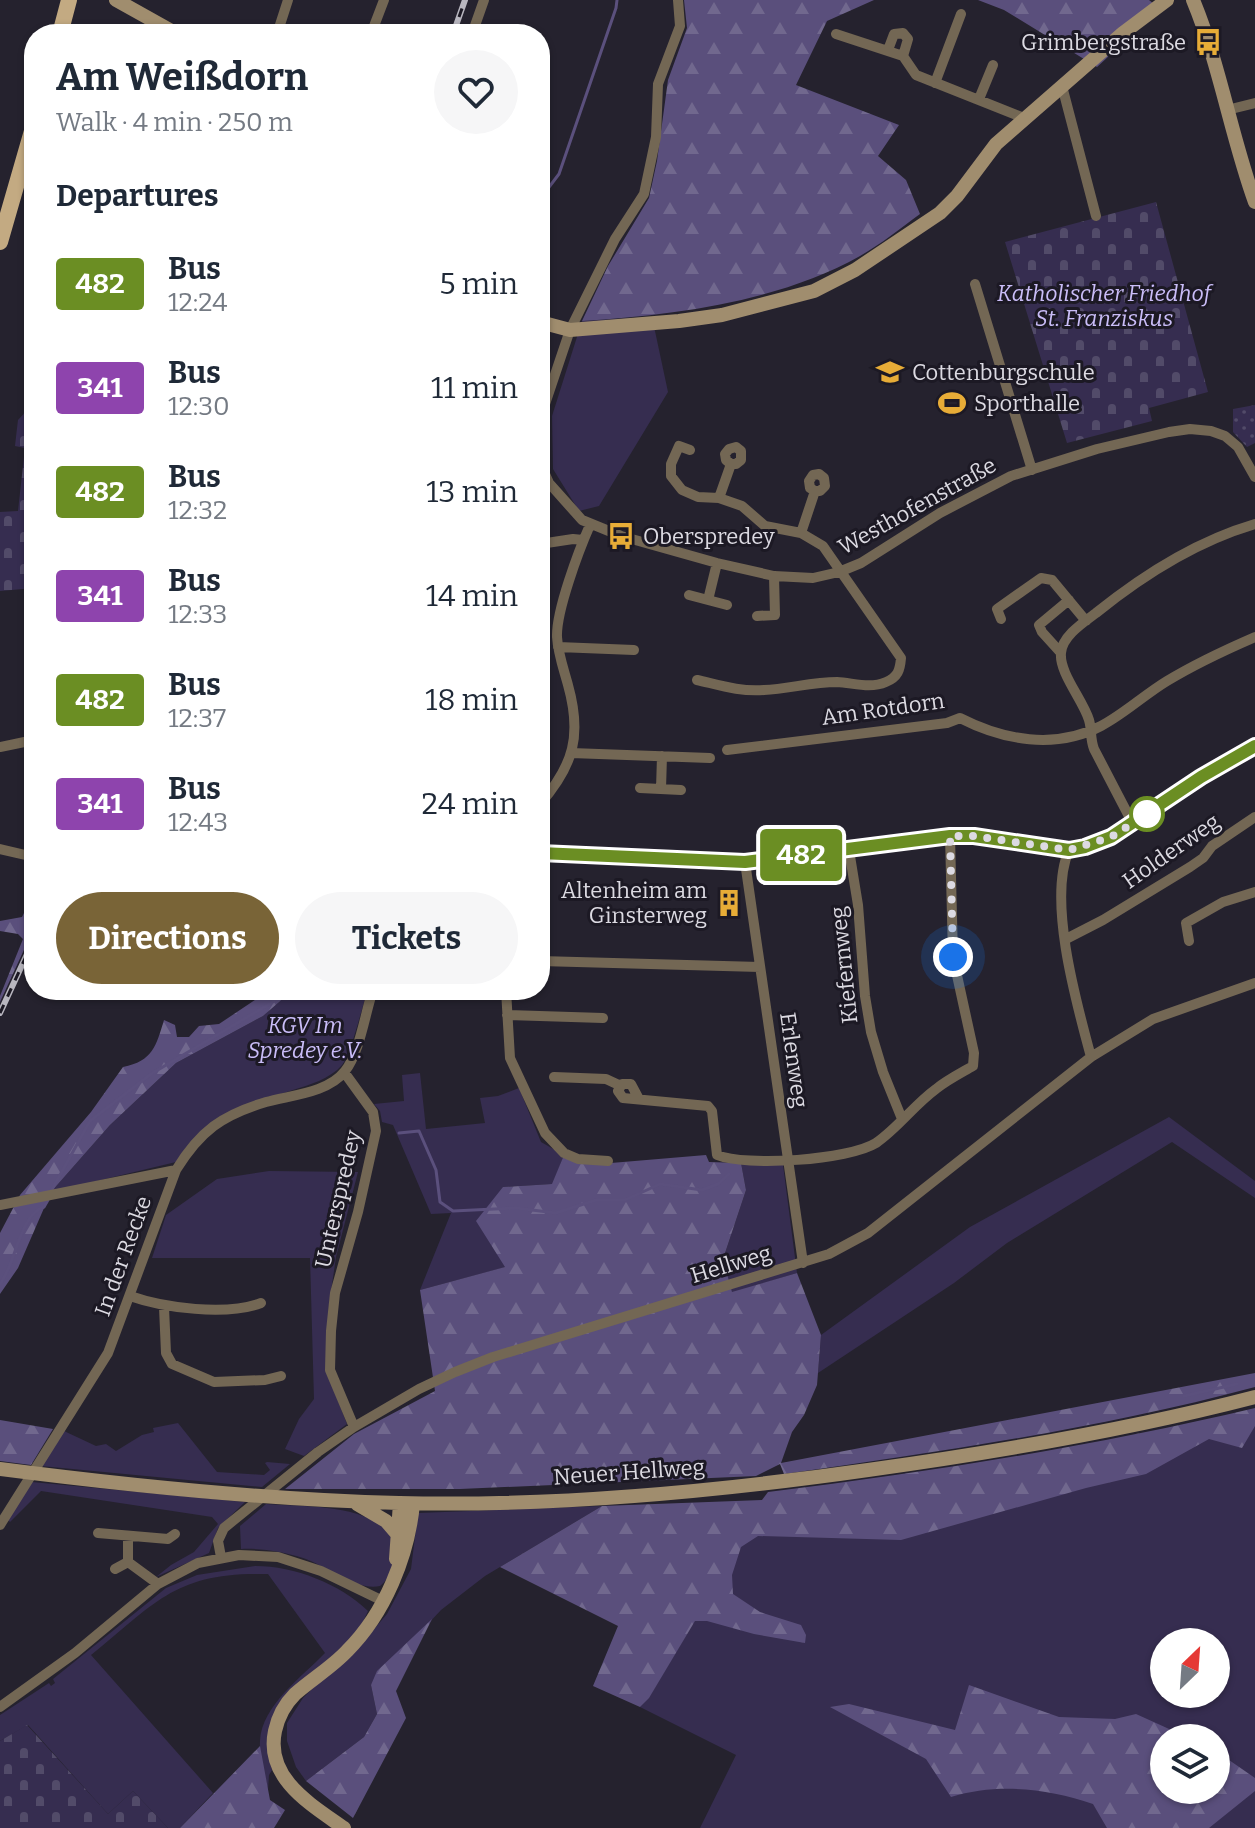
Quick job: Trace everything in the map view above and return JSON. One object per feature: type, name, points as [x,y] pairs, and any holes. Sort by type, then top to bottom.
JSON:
[{"type":"main road","points":[[63,24],[69,0]]},
{"type":"main road","points":[[116,0],[159,24]]},
{"type":"main road","points":[[550,325],[570,330],[722,315],[814,291],[855,270],[940,213],[957,196],[996,144],[1123,33],[1167,0]]},
{"type":"main road","points":[[1193,0],[1255,202]]},
{"type":"main road","points":[[0,242],[24,159]]},
{"type":"main road","name":"Neuer Hellweg","points":[[0,1469],[353,1502],[492,1503],[588,1498],[782,1482],[945,1460],[1083,1435],[1255,1397]]},
{"type":"main road","points":[[353,1502],[386,1521],[398,1535]]},
{"type":"main road","points":[[394,1578],[398,1535],[407,1504]]},
{"type":"main road","points":[[344,1828],[295,1792],[285,1779],[275,1761],[274,1736],[286,1705],[294,1695],[347,1652],[362,1635],[383,1601],[408,1543],[407,1504]]},
{"type":"street","points":[[280,24],[288,0]]},
{"type":"street","points":[[375,24],[384,0]]},
{"type":"street","points":[[476,24],[484,0]]},
{"type":"street","name":"Westhofenstraße","points":[[550,389],[570,330],[615,239],[644,194],[656,137],[658,84],[680,26],[678,0]]},
{"type":"street","points":[[935,83],[961,14]]},
{"type":"street","points":[[888,50],[894,34],[903,33],[908,39],[903,56]]},
{"type":"street","points":[[836,34],[903,56],[916,75],[1024,118]]},
{"type":"street","points":[[979,99],[993,65]]},
{"type":"street","points":[[1062,86],[1096,216]]},
{"type":"street","points":[[1227,110],[1255,103]]},
{"type":"street","name":"Westhofenstraße","points":[[975,284],[1032,470]]},
{"type":"street","name":"Westhofenstraße","points":[[550,484],[570,509],[590,525],[717,563],[774,576],[813,578],[861,563],[962,501],[1011,476],[1097,449],[1190,429],[1211,431],[1225,436],[1238,447],[1255,477]]},
{"type":"street","points":[[690,450],[679,446],[671,464],[671,476],[682,490],[698,497],[719,498],[742,506],[765,526],[801,533],[823,546],[901,658],[896,676],[885,683],[869,686],[839,682],[764,690],[730,688],[697,680]]},
{"type":"street","points":[[719,498],[731,464]]},
{"type":"street","points":[[801,533],[815,491]]},
{"type":"street","points":[[1133,824],[1090,739],[1089,720],[1063,665],[1061,653],[1064,641],[1150,572],[1204,544],[1255,524]]},
{"type":"street","points":[[550,791],[563,775],[571,753],[576,715],[558,647],[558,621],[590,525]]},
{"type":"street","points":[[550,542],[583,540]]},
{"type":"street","points":[[708,600],[717,563]]},
{"type":"street","points":[[757,616],[775,615],[774,576]]},
{"type":"street","points":[[1001,619],[997,609],[1041,578],[1052,580],[1086,621]]},
{"type":"street","points":[[689,595],[727,605]]},
{"type":"street","points":[[1061,653],[1039,625],[1069,600]]},
{"type":"street","name":"Am Rotdorn","points":[[727,750],[947,723],[960,718],[984,731],[1019,740],[1043,740],[1099,728],[1167,681],[1255,637]]},
{"type":"street","points":[[558,647],[634,650]]},
{"type":"street","points":[[0,747],[24,742]]},
{"type":"street","points":[[550,853],[745,862],[950,836],[1069,850],[1111,837],[1255,746]]},
{"type":"street","points":[[571,753],[710,758]]},
{"type":"street","points":[[661,789],[662,756]]},
{"type":"street","points":[[640,788],[681,790]]},
{"type":"street","name":"Holderweg","points":[[1066,939],[1190,867],[1203,858],[1212,846],[1255,817]]},
{"type":"street","points":[[554,1077],[606,1079],[621,1086],[618,1091],[623,1098],[708,1106],[712,1111],[717,1155],[735,1160],[789,1160],[859,1151],[873,1145],[936,1089],[973,1066],[974,1053],[953,957],[950,836]]},
{"type":"street","points":[[0,849],[24,855]]},
{"type":"street","name":"Kiefernweg","points":[[849,850],[871,1032],[902,1119]]},
{"type":"street","points":[[1069,850],[1061,894],[1075,996],[1091,1057]]},
{"type":"street","name":"Erlenweg","points":[[745,862],[803,1263]]},
{"type":"street","points":[[1189,941],[1186,923],[1223,902],[1255,892]]},
{"type":"street","points":[[550,961],[760,967]]},
{"type":"street","name":"Hellweg","points":[[221,1557],[220,1534],[239,1516],[354,1427],[419,1389],[493,1357],[829,1254],[868,1233],[1091,1057],[1153,1019],[1255,983]]},
{"type":"street","points":[[344,1072],[370,1000]]},
{"type":"street","points":[[506,1000],[510,1058],[545,1133],[564,1153],[578,1159],[608,1161]]},
{"type":"street","points":[[507,1015],[603,1018]]},
{"type":"street","name":"In der Recke","points":[[0,1525],[97,1374],[115,1338],[176,1170],[196,1139],[218,1123],[255,1106],[315,1090],[344,1072]]},
{"type":"street","name":"Unterspredey","points":[[344,1072],[373,1112],[376,1131],[358,1212],[335,1293],[331,1331],[330,1370],[354,1427]]},
{"type":"street","points":[[0,1205],[176,1170]]},
{"type":"street","points":[[130,1296],[164,1307],[245,1309],[261,1303]]},
{"type":"street","points":[[164,1307],[166,1353],[172,1364],[214,1382],[265,1380],[281,1376]]},
{"type":"street","points":[[98,1533],[168,1539],[175,1534]]},
{"type":"street","points":[[128,1536],[128,1562]]},
{"type":"street","points":[[0,1707],[75,1653],[158,1584],[198,1563],[221,1557],[278,1557],[297,1561],[383,1601]]},
{"type":"street","points":[[128,1562],[158,1584]]},
{"type":"street","points":[[115,1569],[128,1562]]},
{"type":"green space","points":[[684,0],[874,0],[827,21],[796,85],[899,125],[878,156],[906,180],[920,214],[860,256],[795,285],[725,304],[653,315],[582,321],[608,266],[649,198],[668,80],[687,28]]},
{"type":"green space","points":[[978,0],[1149,0],[1160,9],[1097,67],[1004,10]]},
{"type":"green space","name":"Katholischer Friedhof St. Franziskus","points":[[1156,202],[1208,392],[1149,408],[1152,421],[1067,443],[1005,242]]},
{"type":"green space","points":[[652,317],[668,392],[599,506],[579,511],[553,469],[552,416],[582,321]]},
{"type":"green space","points":[[1255,405],[1255,443],[1247,447],[1233,432],[1233,409]]},
{"type":"green space","points":[[24,414],[24,448],[15,446],[18,420]]},
{"type":"green space","points":[[24,457],[24,589],[0,591],[0,512],[18,511]]},
{"type":"green space","points":[[24,913],[24,950],[0,1002],[23,939],[18,934],[0,931],[0,921],[22,917]]},
{"type":"green space","points":[[255,1000],[281,1000],[263,1016],[176,1063],[110,1125],[51,1192],[18,1268],[0,1294],[0,1233],[20,1195],[91,1112],[123,1067],[141,1061],[152,1051],[164,1020],[175,1025],[177,1037],[189,1037],[199,1026],[219,1024]]},
{"type":"green space","name":"KGV Im Spredey e.V.","points":[[281,1000],[365,1000],[342,1065],[325,1078],[227,1114],[201,1132],[176,1162],[51,1192],[110,1125],[176,1063],[263,1016]]},
{"type":"green space","points":[[420,1073],[426,1129],[485,1123],[480,1098],[498,1096],[519,1088],[541,1142],[564,1155],[553,1184],[503,1187],[506,1267],[420,1290],[451,1213],[431,1214],[393,1125],[382,1122],[380,1111],[374,1104],[404,1101],[402,1075]]},
{"type":"green space","points":[[1169,1117],[1255,1181],[1255,1198],[1172,1142],[1007,1243],[954,1283],[818,1373],[821,1335],[970,1227]]},
{"type":"green space","points":[[564,1155],[611,1163],[706,1155],[709,1162],[741,1163],[746,1190],[723,1259],[732,1292],[797,1273],[821,1335],[817,1385],[804,1415],[792,1432],[781,1463],[1255,1373],[1255,1387],[1079,1427],[784,1474],[780,1464],[756,1476],[460,1489],[285,1489],[354,1434],[435,1391],[420,1290],[505,1267],[476,1221],[503,1187],[552,1184]]},
{"type":"green space","points":[[741,1163],[783,1165],[797,1273],[732,1293],[723,1259],[746,1190]]},
{"type":"green space","points":[[269,1171],[358,1172],[336,1257],[329,1305],[328,1375],[347,1424],[304,1456],[285,1449],[299,1419],[314,1399],[310,1258],[152,1258],[166,1215],[217,1179]]},
{"type":"green space","points":[[1255,1408],[1255,1426],[1242,1448],[1209,1439],[1146,1474],[901,1540],[758,1536],[741,1547],[732,1575],[733,1594],[760,1612],[801,1625],[806,1635],[805,1643],[695,1621],[649,1698],[640,1707],[593,1686],[618,1626],[500,1567],[602,1506],[762,1500],[768,1492],[1013,1457]]},
{"type":"green space","points":[[1255,1412],[1255,1828],[700,1828],[736,1755],[640,1707],[649,1697],[767,1500],[1103,1451]]},
{"type":"green space","points":[[0,1420],[53,1429],[31,1465],[0,1461]]},
{"type":"green space","points":[[178,1423],[217,1472],[264,1475],[270,1470],[267,1462],[290,1464],[262,1487],[41,1466],[64,1431],[96,1446],[106,1444],[116,1451],[142,1435],[154,1432],[153,1428]]},
{"type":"green space","points":[[32,1482],[245,1502],[218,1528],[209,1553],[156,1577],[194,1552],[218,1524],[212,1517],[41,1491],[10,1522],[8,1520]]},
{"type":"green space","points":[[266,1504],[330,1508],[375,1521],[389,1529],[393,1552],[390,1574],[380,1586],[370,1587],[296,1556],[241,1549],[240,1526]]},
{"type":"green space","points":[[602,1506],[485,1576],[441,1610],[371,1685],[377,1714],[364,1737],[306,1781],[296,1767],[287,1741],[287,1723],[303,1698],[351,1656],[387,1614],[411,1569],[418,1513]]},
{"type":"green space","points":[[255,1566],[286,1569],[316,1578],[357,1601],[368,1611],[357,1634],[292,1691],[270,1763],[272,1770],[268,1790],[260,1753],[262,1728],[285,1692],[325,1653],[268,1574],[209,1578],[187,1585],[151,1606],[91,1655],[213,1793],[180,1828],[168,1828],[133,1791],[108,1814],[28,1725],[0,1741],[0,1715],[49,1683],[51,1686],[55,1683],[53,1679],[166,1588],[197,1575]]},
{"type":"green space","points":[[432,1619],[396,1691],[406,1718],[353,1818],[306,1781],[364,1737],[377,1714],[371,1685],[377,1671]]},
{"type":"green space","points":[[969,1685],[1059,1717],[1115,1719],[1136,1714],[1158,1724],[1150,1724],[1150,1804],[1230,1804],[1230,1761],[1255,1778],[1255,1791],[1209,1828],[1107,1828],[1093,1804],[1058,1794],[1004,1789],[951,1797],[926,1759],[830,1707],[849,1704],[955,1730]]},
{"type":"green space","points":[[27,1725],[108,1814],[133,1791],[168,1828],[0,1828],[0,1741]]},
{"type":"green space","points":[[260,1746],[270,1800],[285,1810],[274,1828],[180,1828]]},
{"type":"waterway","points":[[550,186],[559,174],[617,0]]},
{"type":"waterway","points":[[50,1193],[90,1121],[151,1074],[276,1000]]},
{"type":"waterway","points":[[399,1133],[419,1131],[436,1170],[440,1202],[453,1211],[516,1208],[556,1213],[596,1200],[625,1200],[660,1184],[702,1190],[718,1184],[729,1174]]},
{"type":"waterway","points":[[0,1284],[29,1219],[48,1200]]},
{"type":"waterway","points":[[1184,1396],[1237,1384]]},
{"type":"railway","points":[[457,24],[465,0]]},
{"type":"railway","points":[[0,1013],[24,961]]},
{"type":"bus line","name":"482","points":[[550,853],[745,862],[950,836],[974,836],[1069,850],[1111,837],[1201,777],[1255,746]]},
{"type":"place","name":"Grimbergstraße","points":[[1208,42]]},
{"type":"place","name":"Cottenburgschule","points":[[890,372]]},
{"type":"place","name":"Sporthalle","points":[[952,403]]},
{"type":"place","name":"Oberspredey","points":[[621,536]]},
{"type":"place","name":"Altenheim am Ginsterweg","points":[[729,903]]},
{"type":"route","points":[[953,957],[950,836],[974,836],[1069,850],[1111,837],[1147,814]]}]
